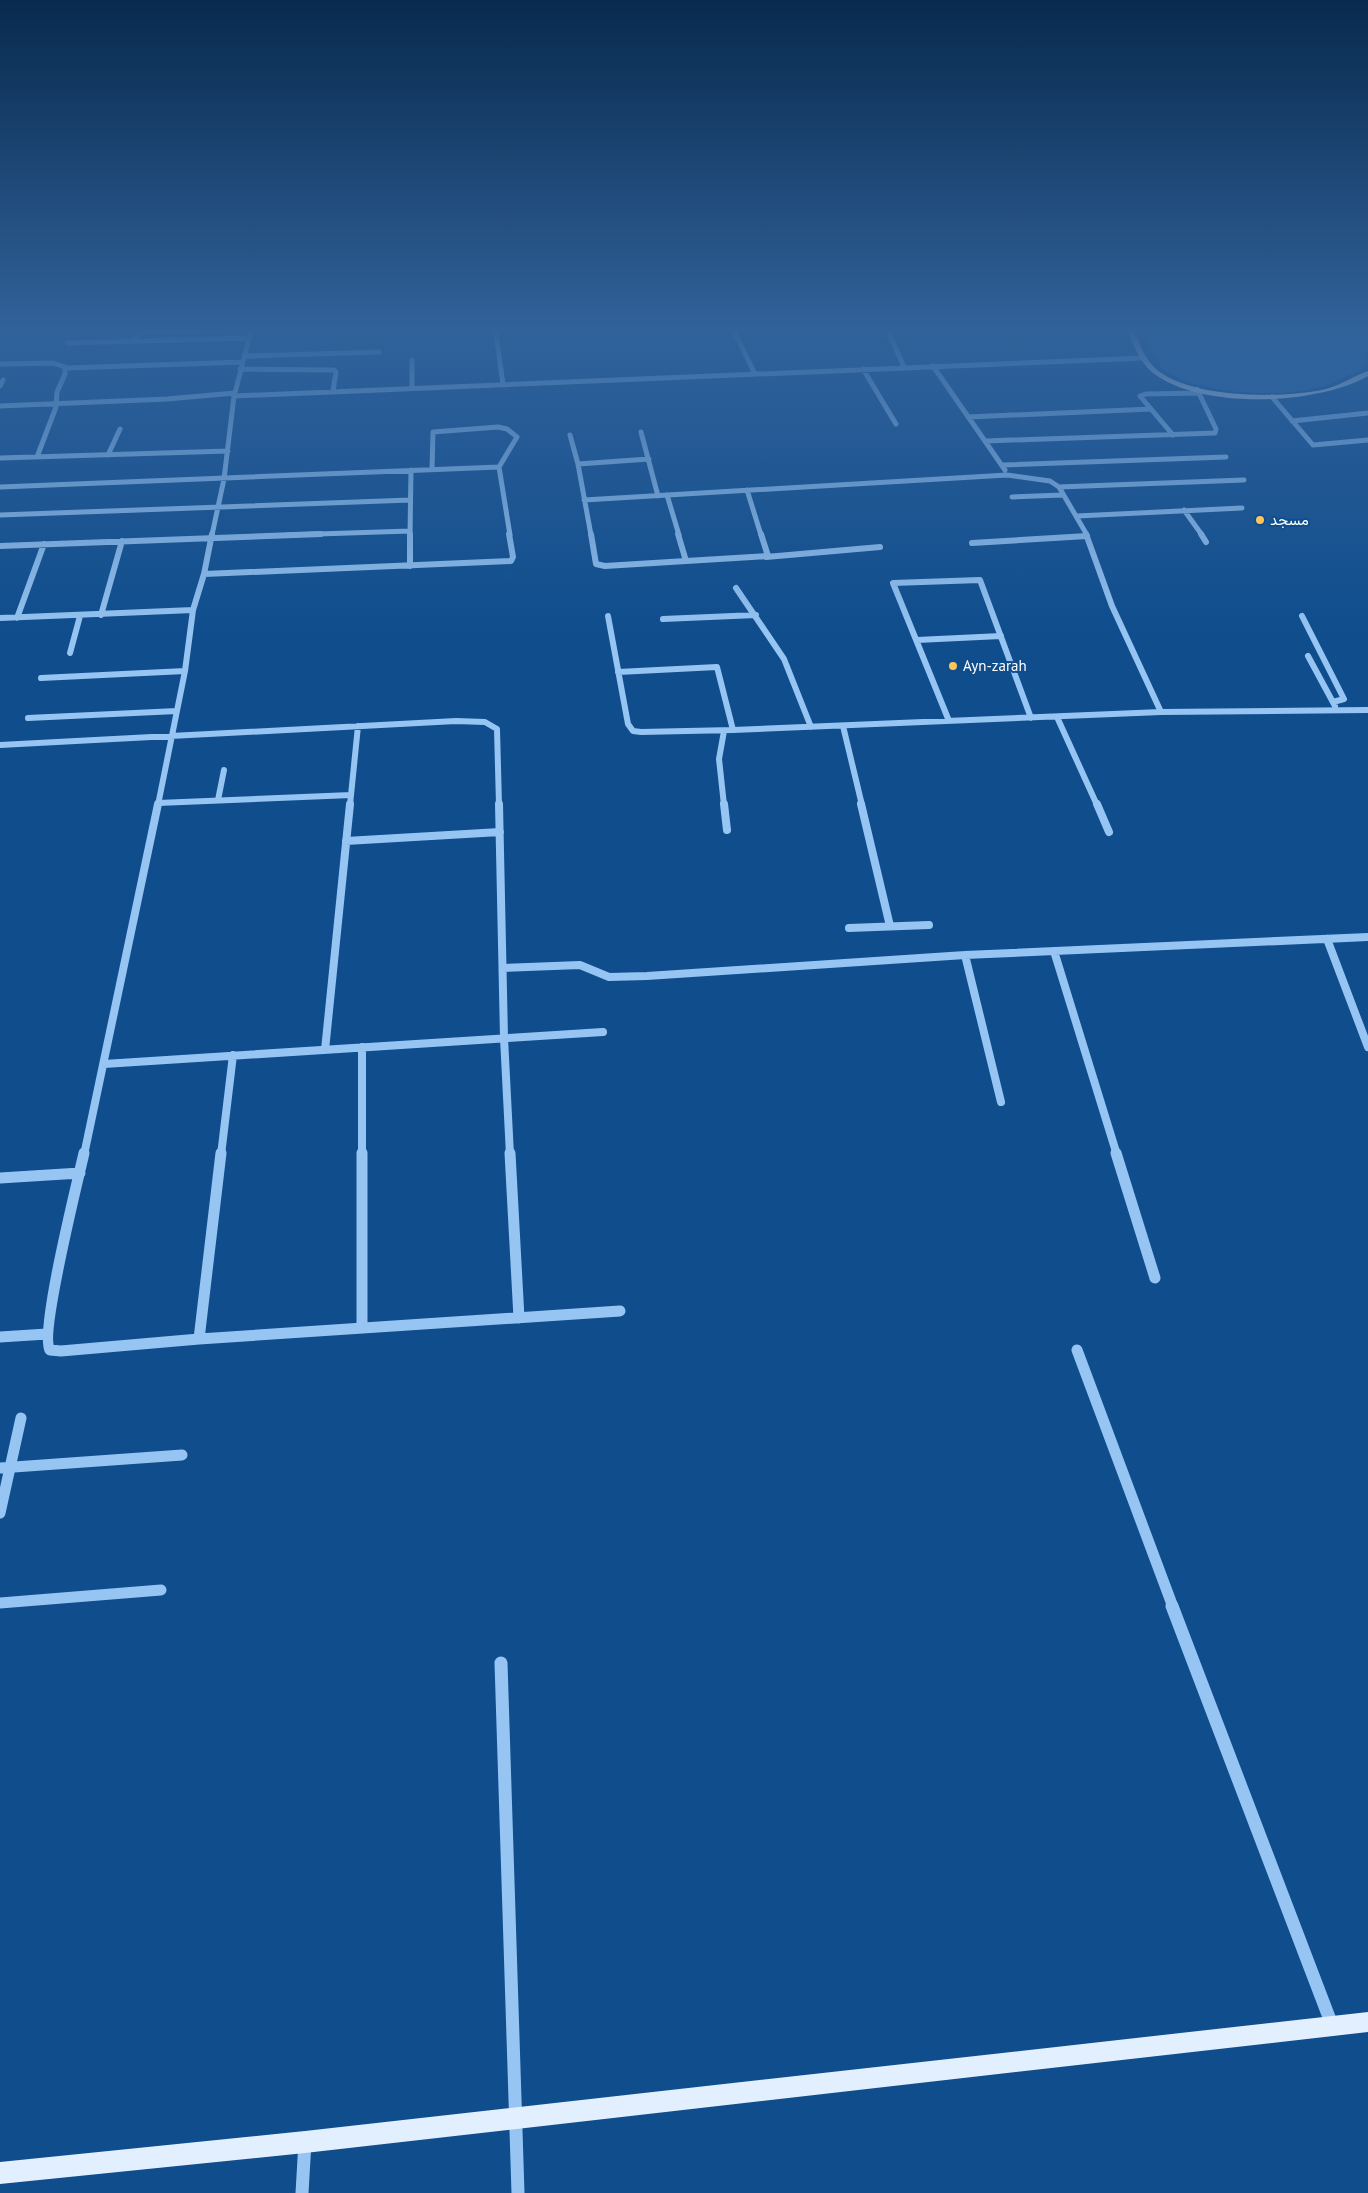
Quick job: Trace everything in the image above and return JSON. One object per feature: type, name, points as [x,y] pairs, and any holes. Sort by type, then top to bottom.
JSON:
[{"type":"main road","points":[[0,2173],[305,2142],[1368,2022]]},
{"type":"street","points":[[37,457],[48,429]]},
{"type":"street","points":[[108,454],[120,429]]},
{"type":"street","points":[[231,429],[218,508],[204,574],[193,610],[185,671],[172,736],[104,1064],[59,1266],[46,1334],[47,1346],[54,1351],[199,1339],[620,1311]]},
{"type":"street","points":[[432,469],[433,432],[468,429]]},
{"type":"street","points":[[204,574],[410,566],[507,561],[512,559],[499,467],[517,437],[506,429]]},
{"type":"street","points":[[977,429],[1007,475]]},
{"type":"street","points":[[1167,429],[1172,435]]},
{"type":"street","points":[[985,441],[1211,434],[1217,432],[1216,429]]},
{"type":"street","points":[[1300,429],[1314,445],[1368,440]]},
{"type":"street","points":[[641,432],[658,496]]},
{"type":"street","points":[[570,435],[578,464],[596,564],[605,566],[766,557],[880,547]]},
{"type":"street","points":[[0,458],[228,451]]},
{"type":"street","points":[[1002,465],[1226,457]]},
{"type":"street","points":[[578,464],[649,460]]},
{"type":"street","points":[[0,487],[499,467]]},
{"type":"street","points":[[410,566],[411,470]]},
{"type":"street","points":[[584,500],[1007,475],[1050,481],[1059,486],[1244,480]]},
{"type":"street","points":[[1059,486],[1087,536],[1108,598],[1161,712]]},
{"type":"street","points":[[747,490],[768,552],[766,557]]},
{"type":"street","points":[[667,495],[686,561]]},
{"type":"street","points":[[1012,497],[1063,495]]},
{"type":"street","points":[[0,516],[410,500]]},
{"type":"street","points":[[1077,516],[1242,508]]},
{"type":"street","points":[[1184,510],[1206,542]]},
{"type":"street","points":[[0,546],[410,531]]},
{"type":"street","points":[[972,543],[1087,536]]},
{"type":"street","points":[[100,615],[122,541]]},
{"type":"street","points":[[17,618],[44,544]]},
{"type":"street","points":[[949,721],[894,583],[980,580],[1031,718]]},
{"type":"street","points":[[736,588],[784,658],[798,689],[811,727]]},
{"type":"street","points":[[0,618],[193,610]]},
{"type":"street","points":[[663,619],[756,615]]},
{"type":"street","points":[[70,653],[80,616]]},
{"type":"street","points":[[608,616],[628,724],[633,731],[724,731],[1161,712],[1368,710]]},
{"type":"street","points":[[1302,616],[1344,699],[1333,702]]},
{"type":"street","points":[[916,640],[1001,636]]},
{"type":"street","points":[[1308,656],[1337,710]]},
{"type":"street","points":[[618,672],[717,667],[733,730]]},
{"type":"street","points":[[41,678],[185,671]]},
{"type":"street","points":[[28,718],[177,711]]},
{"type":"street","points":[[1057,717],[1081,767],[1108,832]]},
{"type":"street","points":[[0,745],[473,721],[492,725],[496,729],[498,734],[504,1038],[519,1318]]},
{"type":"street","points":[[325,1050],[358,726]]},
{"type":"street","points":[[843,726],[890,926]]},
{"type":"street","points":[[724,731],[719,759],[727,830]]},
{"type":"street","points":[[218,800],[224,770]]},
{"type":"street","points":[[158,803],[351,795]]},
{"type":"street","points":[[346,841],[500,832]]},
{"type":"street","points":[[849,928],[929,925]]},
{"type":"street","points":[[503,968],[580,966],[609,977],[647,976],[965,955],[1368,937]]},
{"type":"street","points":[[1328,939],[1368,1046]]},
{"type":"street","points":[[1054,951],[1154,1278]]},
{"type":"street","points":[[965,955],[1001,1102]]},
{"type":"street","points":[[104,1064],[603,1032]]},
{"type":"street","points":[[362,1047],[362,1328]]},
{"type":"street","points":[[199,1339],[234,1055]]},
{"type":"street","points":[[0,1178],[80,1173]]},
{"type":"street","points":[[0,1338],[46,1334]]},
{"type":"street","points":[[1077,1350],[1332,2026]]},
{"type":"street","points":[[0,1513],[5,1468],[21,1418]]},
{"type":"street","points":[[5,1468],[182,1455]]},
{"type":"street","points":[[0,1603],[161,1590]]},
{"type":"street","points":[[501,1663],[518,2193]]},
{"type":"street","points":[[302,2193],[305,2142]]},
{"type":"place","name":"مسجد","points":[[1260,520]]},
{"type":"place","name":"Ayn-zarah","points":[[953,666]]}]
